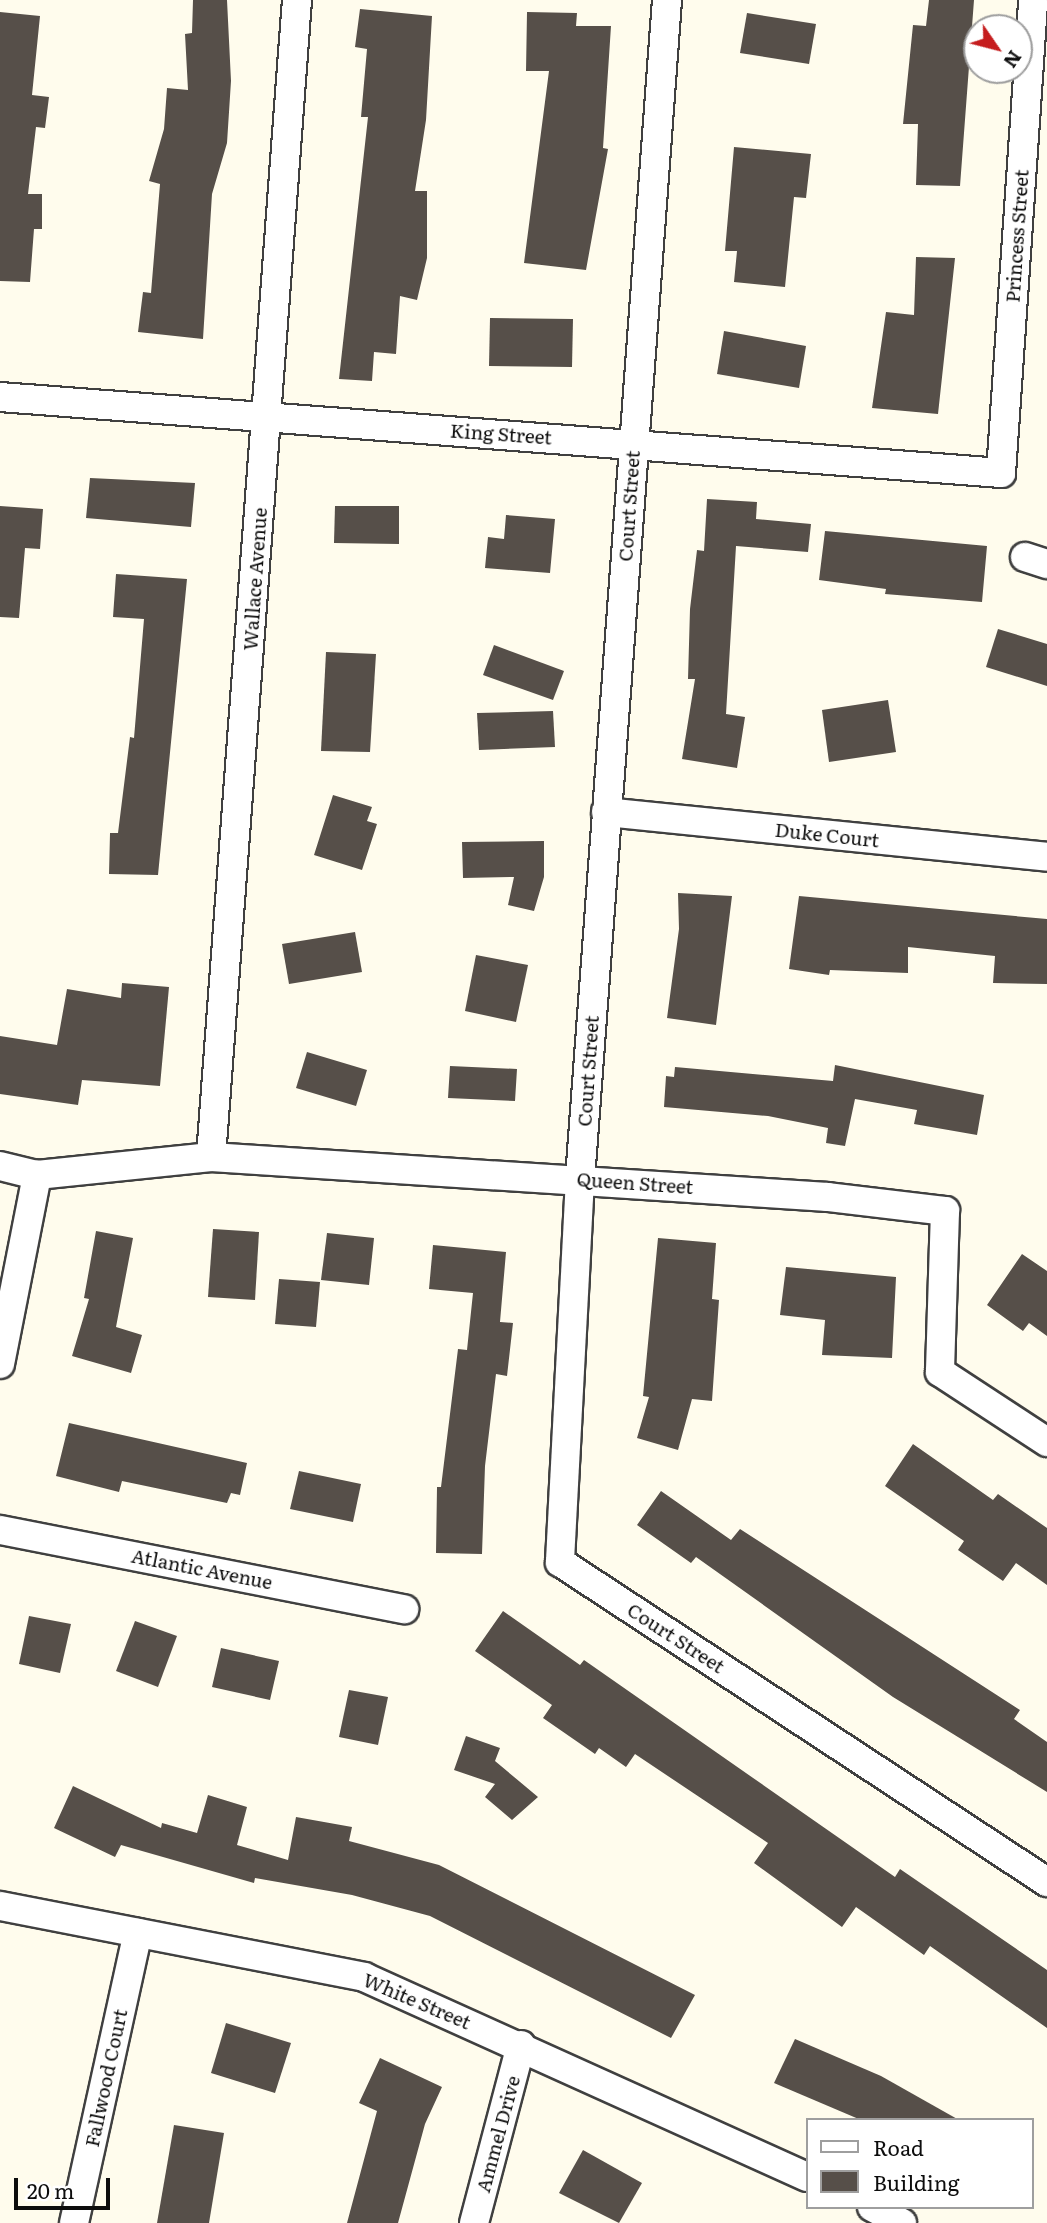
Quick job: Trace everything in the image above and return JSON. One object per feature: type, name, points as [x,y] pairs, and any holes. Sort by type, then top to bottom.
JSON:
[{"type":"street","name":"Wallace Avenue","points":[[211,1157],[298,0]]},
{"type":"street","name":"Court Street","points":[[667,0],[580,1179],[560,1562],[1047,1882]]},
{"type":"street","name":"Princess Street","points":[[1001,473],[1034,0]]},
{"type":"street","name":"King Street","points":[[0,397],[1001,473]]},
{"type":"street","name":"Duke Court","points":[[606,812],[1047,857]]},
{"type":"street","name":"Queen Street","points":[[0,1167],[37,1175],[211,1157],[580,1179],[945,1211],[940,1372],[1047,1443]]},
{"type":"street","points":[[0,1364],[37,1175]]},
{"type":"street","name":"Atlantic Avenue","points":[[0,1530],[404,1609]]},
{"type":"street","name":"White Street","points":[[0,1906],[364,1977],[522,2045],[806,2177]]},
{"type":"street","name":"Fallwood Court","points":[[74,2223],[138,1933]]},
{"type":"street","name":"Ammel Drive","points":[[474,2223],[522,2045]]},
{"type":"street","points":[[876,2209],[902,2223]]},
{"type":"building","points":[[193,0],[227,0],[231,81],[227,143],[212,194],[203,339],[138,332],[143,292],[151,293],[160,184],[149,181],[164,129],[167,88],[188,90],[185,34],[192,33]]},
{"type":"building","points":[[929,0],[974,0],[973,14],[963,14],[963,84],[968,84],[960,186],[916,185],[918,124],[903,124],[913,25],[926,26]]},
{"type":"building","points":[[360,9],[432,16],[426,120],[415,191],[427,191],[427,258],[417,300],[400,296],[396,354],[374,352],[372,381],[339,379],[368,117],[361,117],[367,49],[355,47]]},
{"type":"building","points":[[0,12],[40,16],[32,95],[49,97],[45,128],[36,127],[28,194],[42,194],[42,229],[34,229],[30,282],[0,281]]},
{"type":"building","points":[[527,12],[577,13],[576,26],[611,26],[603,148],[608,149],[586,270],[524,263],[549,71],[526,71]]},
{"type":"building","points":[[747,13],[816,24],[809,64],[740,53]]},
{"type":"building","points":[[734,147],[811,154],[806,198],[794,197],[785,287],[734,282],[737,251],[725,251]]},
{"type":"building","points":[[916,257],[955,258],[938,414],[872,408],[886,312],[914,315]]},
{"type":"building","points":[[490,318],[573,319],[572,367],[489,366]]},
{"type":"building","points":[[724,331],[806,346],[799,388],[717,374]]},
{"type":"building","points":[[90,478],[195,483],[191,527],[86,518]]},
{"type":"building","points":[[707,499],[757,502],[756,519],[811,524],[808,552],[736,546],[726,714],[745,717],[737,768],[682,759],[695,679],[688,679],[690,609],[697,550],[704,551]]},
{"type":"building","points":[[0,506],[43,509],[40,549],[25,548],[19,618],[0,617]]},
{"type":"building","points":[[335,506],[399,506],[399,544],[334,543]]},
{"type":"building","points":[[506,515],[555,519],[550,573],[485,568],[488,537],[504,539]]},
{"type":"building","points":[[825,531],[987,546],[982,602],[885,594],[886,589],[819,580]]},
{"type":"building","points":[[116,574],[187,579],[158,875],[109,874],[110,833],[118,833],[130,737],[134,738],[144,619],[113,617]]},
{"type":"building","points":[[998,629],[1047,644],[1047,686],[986,667]]},
{"type":"building","points":[[494,645],[564,671],[553,700],[483,675]]},
{"type":"building","points":[[326,652],[376,654],[370,752],[321,751]]},
{"type":"building","points":[[888,700],[896,752],[829,762],[822,710]]},
{"type":"building","points":[[553,711],[555,747],[479,750],[477,713]]},
{"type":"building","points":[[333,795],[372,807],[367,821],[377,824],[362,870],[314,855]]},
{"type":"building","points":[[544,841],[544,877],[534,911],[508,905],[514,877],[463,878],[462,842]]},
{"type":"building","points":[[678,893],[732,896],[716,1025],[667,1018],[679,929]]},
{"type":"building","points":[[799,896],[1047,919],[1047,984],[993,983],[995,956],[908,947],[908,973],[830,970],[829,975],[789,969]]},
{"type":"building","points":[[355,932],[362,972],[289,984],[282,944]]},
{"type":"building","points":[[476,955],[528,965],[516,1022],[465,1011]]},
{"type":"building","points":[[122,983],[169,987],[160,1086],[82,1080],[78,1105],[0,1094],[0,1036],[57,1045],[67,989],[121,998]]},
{"type":"building","points":[[307,1052],[367,1070],[356,1106],[296,1088]]},
{"type":"building","points":[[835,1065],[984,1095],[977,1135],[914,1124],[917,1110],[855,1099],[845,1146],[826,1143],[828,1128],[768,1116],[664,1107],[666,1076],[674,1077],[675,1067],[833,1081]]},
{"type":"building","points":[[450,1066],[517,1069],[515,1101],[448,1098]]},
{"type":"building","points":[[213,1229],[259,1232],[255,1300],[208,1297]]},
{"type":"building","points":[[96,1231],[133,1238],[116,1327],[142,1335],[131,1373],[72,1356],[89,1299],[84,1298]]},
{"type":"building","points":[[327,1233],[374,1238],[369,1285],[321,1280]]},
{"type":"building","points":[[658,1238],[716,1243],[712,1299],[719,1300],[712,1401],[692,1399],[678,1450],[637,1438],[649,1397],[643,1396]]},
{"type":"building","points":[[433,1245],[506,1252],[500,1322],[513,1323],[507,1376],[496,1374],[485,1466],[482,1554],[436,1553],[437,1487],[441,1487],[458,1349],[467,1350],[473,1293],[429,1289]]},
{"type":"building","points":[[1022,1254],[1047,1271],[1047,1336],[1029,1323],[1023,1331],[987,1305]]},
{"type":"building","points":[[786,1267],[896,1277],[892,1358],[822,1355],[825,1320],[780,1315]]},
{"type":"building","points":[[279,1279],[320,1282],[316,1327],[275,1324]]},
{"type":"building","points":[[69,1423],[247,1463],[240,1495],[231,1493],[227,1503],[122,1481],[119,1492],[56,1476]]},
{"type":"building","points":[[913,1444],[993,1500],[998,1494],[1047,1528],[1047,1585],[1016,1563],[1003,1581],[958,1550],[964,1541],[885,1486]]},
{"type":"building","points":[[299,1471],[361,1484],[353,1522],[290,1509]]},
{"type":"building","points":[[661,1491],[731,1540],[740,1529],[1020,1710],[1014,1719],[1047,1742],[1047,1792],[893,1697],[696,1557],[691,1563],[637,1525]]},
{"type":"building","points":[[503,1611],[580,1665],[584,1660],[895,1877],[900,1869],[1047,1970],[1047,2028],[930,1946],[924,1955],[856,1907],[842,1927],[754,1863],[768,1843],[635,1754],[626,1767],[599,1748],[595,1754],[543,1718],[552,1705],[475,1651]]},
{"type":"building","points":[[29,1616],[71,1624],[60,1673],[19,1664]]},
{"type":"building","points":[[135,1621],[177,1636],[158,1687],[116,1671]]},
{"type":"building","points":[[221,1648],[279,1661],[270,1700],[212,1687]]},
{"type":"building","points":[[349,1690],[388,1697],[378,1745],[339,1737]]},
{"type":"building","points":[[466,1736],[500,1748],[495,1761],[538,1797],[512,1820],[485,1797],[495,1784],[454,1770]]},
{"type":"building","points":[[73,1786],[161,1828],[162,1823],[197,1833],[208,1795],[247,1807],[237,1845],[288,1860],[296,1817],[352,1827],[349,1841],[439,1865],[695,1995],[671,2038],[430,1916],[352,1895],[255,1878],[254,1883],[121,1845],[115,1857],[54,1828]]},
{"type":"building","points":[[226,2023],[291,2043],[275,2093],[211,2073]]},
{"type":"building","points":[[795,2039],[881,2076],[955,2118],[856,2118],[774,2083]]},
{"type":"building","points":[[380,2058],[442,2087],[425,2124],[398,2223],[347,2223],[377,2111],[359,2103]]},
{"type":"building","points":[[174,2125],[224,2133],[209,2223],[157,2223]]},
{"type":"building","points":[[583,2150],[642,2183],[619,2223],[559,2193]]}]
